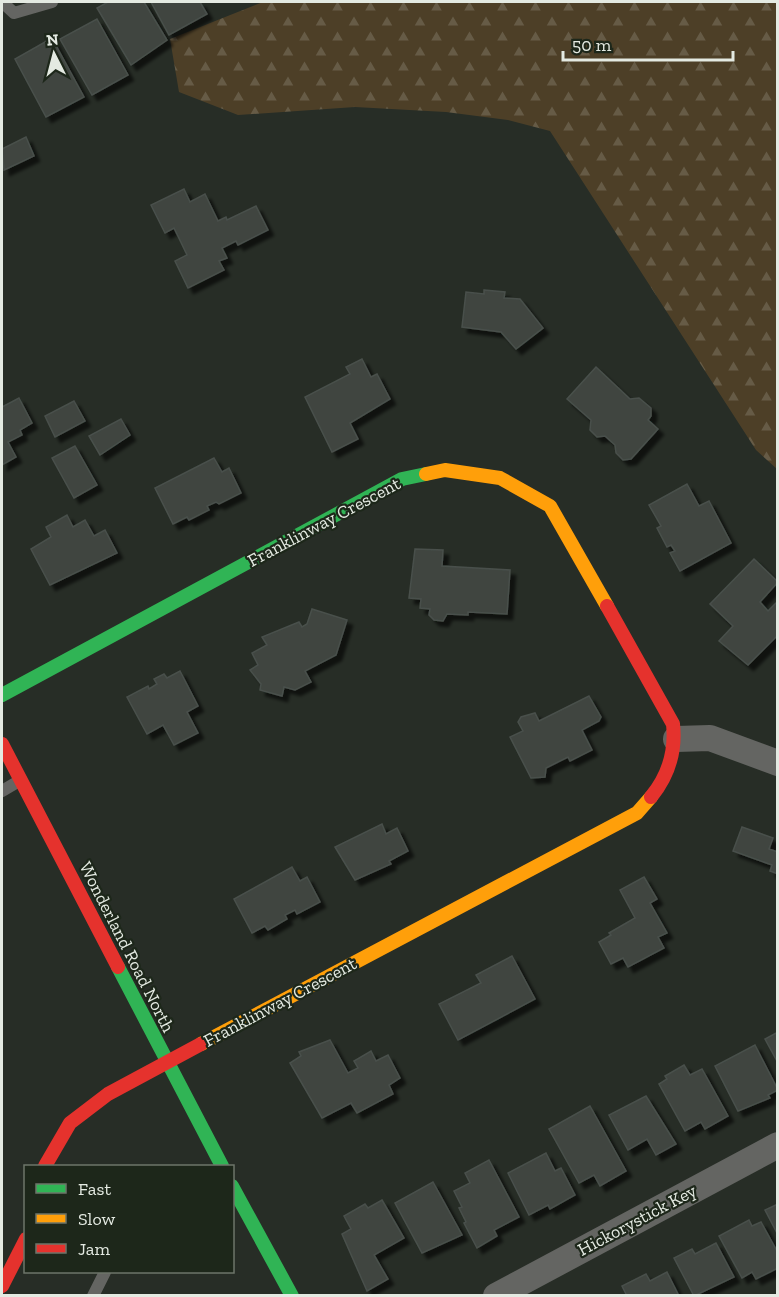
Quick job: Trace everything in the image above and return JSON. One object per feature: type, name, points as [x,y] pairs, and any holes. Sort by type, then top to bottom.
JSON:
[{"type":"street","name":"Franklinway Crescent","points":[[2,695],[402,479],[445,470],[500,478],[550,506],[673,724],[676,739],[673,760],[662,786],[637,813],[108,1094],[70,1123],[46,1165]]},
{"type":"street","points":[[676,739],[710,738],[777,763]]},
{"type":"street","name":"Wonderland Road North","points":[[2,744],[221,1165]]},
{"type":"street","name":"Hickorystick Key","points":[[496,1296],[777,1145]]},
{"type":"street","points":[[234,1190],[292,1296]]},
{"type":"street","points":[[5,1289],[24,1244]]},
{"type":"lane","points":[[2,2],[14,14],[52,2]]},
{"type":"lane","points":[[2,791],[20,780]]},
{"type":"lane","points":[[93,1296],[104,1273]]},
{"type":"green space","points":[[263,2],[777,2],[777,469],[756,450],[550,131],[508,120],[446,112],[355,107],[238,115],[179,92],[170,39]]},
{"type":"building","points":[[108,2],[144,2],[167,40],[131,65],[97,8]]},
{"type":"building","points":[[151,2],[200,2],[207,14],[169,35]]},
{"type":"building","points":[[97,19],[128,75],[92,95],[60,39]]},
{"type":"building","points":[[52,38],[84,97],[46,117],[15,59]]},
{"type":"building","points":[[26,137],[34,156],[4,170],[2,149]]},
{"type":"building","points":[[184,189],[190,202],[205,194],[218,221],[226,217],[227,220],[256,206],[268,230],[238,245],[236,241],[222,248],[227,258],[219,261],[224,270],[188,288],[175,261],[187,255],[174,228],[165,233],[151,205]]},
{"type":"building","points":[[484,290],[505,292],[504,298],[520,299],[543,328],[516,349],[501,332],[462,327],[466,292],[484,294]]},
{"type":"building","points":[[362,359],[371,377],[377,374],[390,399],[350,423],[358,439],[332,452],[305,397],[350,374],[346,367]]},
{"type":"building","points":[[596,367],[630,399],[639,398],[651,408],[651,416],[648,420],[658,429],[631,459],[623,460],[616,453],[615,445],[605,436],[597,437],[590,430],[591,420],[567,399]]},
{"type":"building","points":[[19,398],[32,423],[20,430],[22,435],[8,442],[16,457],[2,465],[2,407]]},
{"type":"building","points":[[74,401],[85,421],[55,437],[45,416]]},
{"type":"building","points":[[121,419],[130,435],[100,455],[89,436]]},
{"type":"building","points":[[75,446],[97,485],[74,498],[52,458]]},
{"type":"building","points":[[214,458],[222,472],[229,468],[241,493],[219,504],[216,502],[207,506],[209,510],[189,520],[187,517],[173,524],[155,488]]},
{"type":"building","points":[[687,484],[699,506],[709,501],[731,543],[680,571],[670,553],[675,551],[671,545],[667,547],[657,528],[661,526],[649,505]]},
{"type":"building","points":[[67,515],[73,527],[85,520],[94,536],[105,530],[117,553],[50,585],[31,549],[51,537],[46,527]]},
{"type":"building","points":[[415,549],[443,550],[442,566],[510,570],[507,614],[468,612],[468,615],[447,614],[443,621],[434,620],[429,615],[430,609],[420,608],[421,599],[409,598]]},
{"type":"building","points":[[754,559],[778,582],[760,602],[768,611],[778,601],[778,635],[748,665],[719,641],[733,626],[710,604]]},
{"type":"building","points":[[312,609],[347,620],[336,655],[305,671],[311,682],[295,690],[284,687],[282,696],[260,690],[261,684],[250,670],[258,665],[252,653],[267,645],[262,637],[299,622],[302,627],[307,624]]},
{"type":"building","points":[[180,671],[198,706],[187,712],[198,733],[174,745],[163,725],[147,734],[127,697],[148,686],[149,689],[157,684],[154,679],[164,674],[167,678]]},
{"type":"building","points":[[589,696],[601,717],[599,721],[582,730],[592,750],[570,761],[568,757],[546,768],[545,777],[531,778],[510,737],[523,731],[518,722],[521,717],[535,713],[539,721]]},
{"type":"building","points":[[382,824],[386,834],[397,828],[408,851],[389,861],[391,864],[355,880],[335,847]]},
{"type":"building","points":[[742,827],[773,838],[769,849],[778,852],[778,874],[770,871],[772,865],[733,851]]},
{"type":"building","points":[[292,867],[300,881],[307,877],[320,902],[297,914],[295,910],[285,915],[287,919],[268,930],[265,926],[252,933],[234,899]]},
{"type":"building","points":[[644,877],[657,899],[650,903],[667,933],[658,937],[664,948],[628,967],[623,958],[611,964],[599,942],[611,935],[609,933],[635,918],[620,890]]},
{"type":"building","points":[[512,956],[535,999],[458,1040],[439,1004],[481,983],[476,975]]},
{"type":"building","points":[[778,1032],[778,1060],[777,1061],[765,1039]]},
{"type":"building","points":[[330,1040],[348,1073],[358,1068],[354,1061],[371,1051],[376,1061],[388,1055],[400,1078],[389,1085],[393,1094],[357,1113],[351,1103],[322,1118],[290,1063],[301,1056],[299,1052]]},
{"type":"building","points":[[755,1045],[778,1090],[768,1095],[770,1098],[738,1111],[715,1066]]},
{"type":"building","points":[[684,1065],[690,1075],[702,1069],[728,1116],[705,1129],[701,1122],[685,1131],[659,1084],[667,1079],[665,1076]]},
{"type":"building","points":[[646,1096],[676,1144],[656,1155],[647,1139],[628,1150],[609,1115]]},
{"type":"building","points":[[590,1106],[626,1171],[600,1186],[594,1175],[579,1183],[549,1129]]},
{"type":"building","points":[[546,1153],[555,1171],[561,1168],[575,1195],[550,1209],[548,1205],[529,1215],[508,1173]]},
{"type":"building","points":[[489,1160],[519,1217],[494,1230],[497,1236],[477,1248],[464,1223],[466,1222],[459,1208],[462,1207],[454,1191],[470,1183],[465,1173]]},
{"type":"building","points":[[433,1182],[462,1235],[422,1253],[395,1203]]},
{"type":"building","points":[[382,1200],[404,1238],[374,1255],[388,1279],[367,1291],[342,1234],[351,1229],[344,1216],[365,1204],[368,1208]]},
{"type":"building","points":[[778,1204],[778,1235],[765,1210]]},
{"type":"building","points":[[749,1220],[752,1226],[761,1222],[778,1253],[778,1268],[756,1279],[752,1272],[742,1278],[719,1236]]},
{"type":"building","points":[[716,1243],[734,1277],[694,1296],[674,1258],[692,1249],[695,1254]]},
{"type":"building","points":[[667,1272],[679,1296],[627,1296],[622,1286],[646,1274],[650,1281]]},
{"type":"traffic: fast","points":[[2,695],[402,479],[426,474]]},
{"type":"traffic: fast","points":[[118,967],[221,1165]]},
{"type":"traffic: fast","points":[[234,1190],[292,1296]]},
{"type":"traffic: slow","points":[[426,474],[445,470],[500,478],[550,506],[607,606]]},
{"type":"traffic: slow","points":[[201,1044],[637,813],[651,797]]},
{"type":"traffic: jam","points":[[607,606],[673,724],[670,763],[651,797]]},
{"type":"traffic: jam","points":[[2,744],[118,967]]},
{"type":"traffic: jam","points":[[46,1165],[70,1123],[108,1094],[201,1044]]},
{"type":"traffic: jam","points":[[2,1286],[24,1243]]}]
